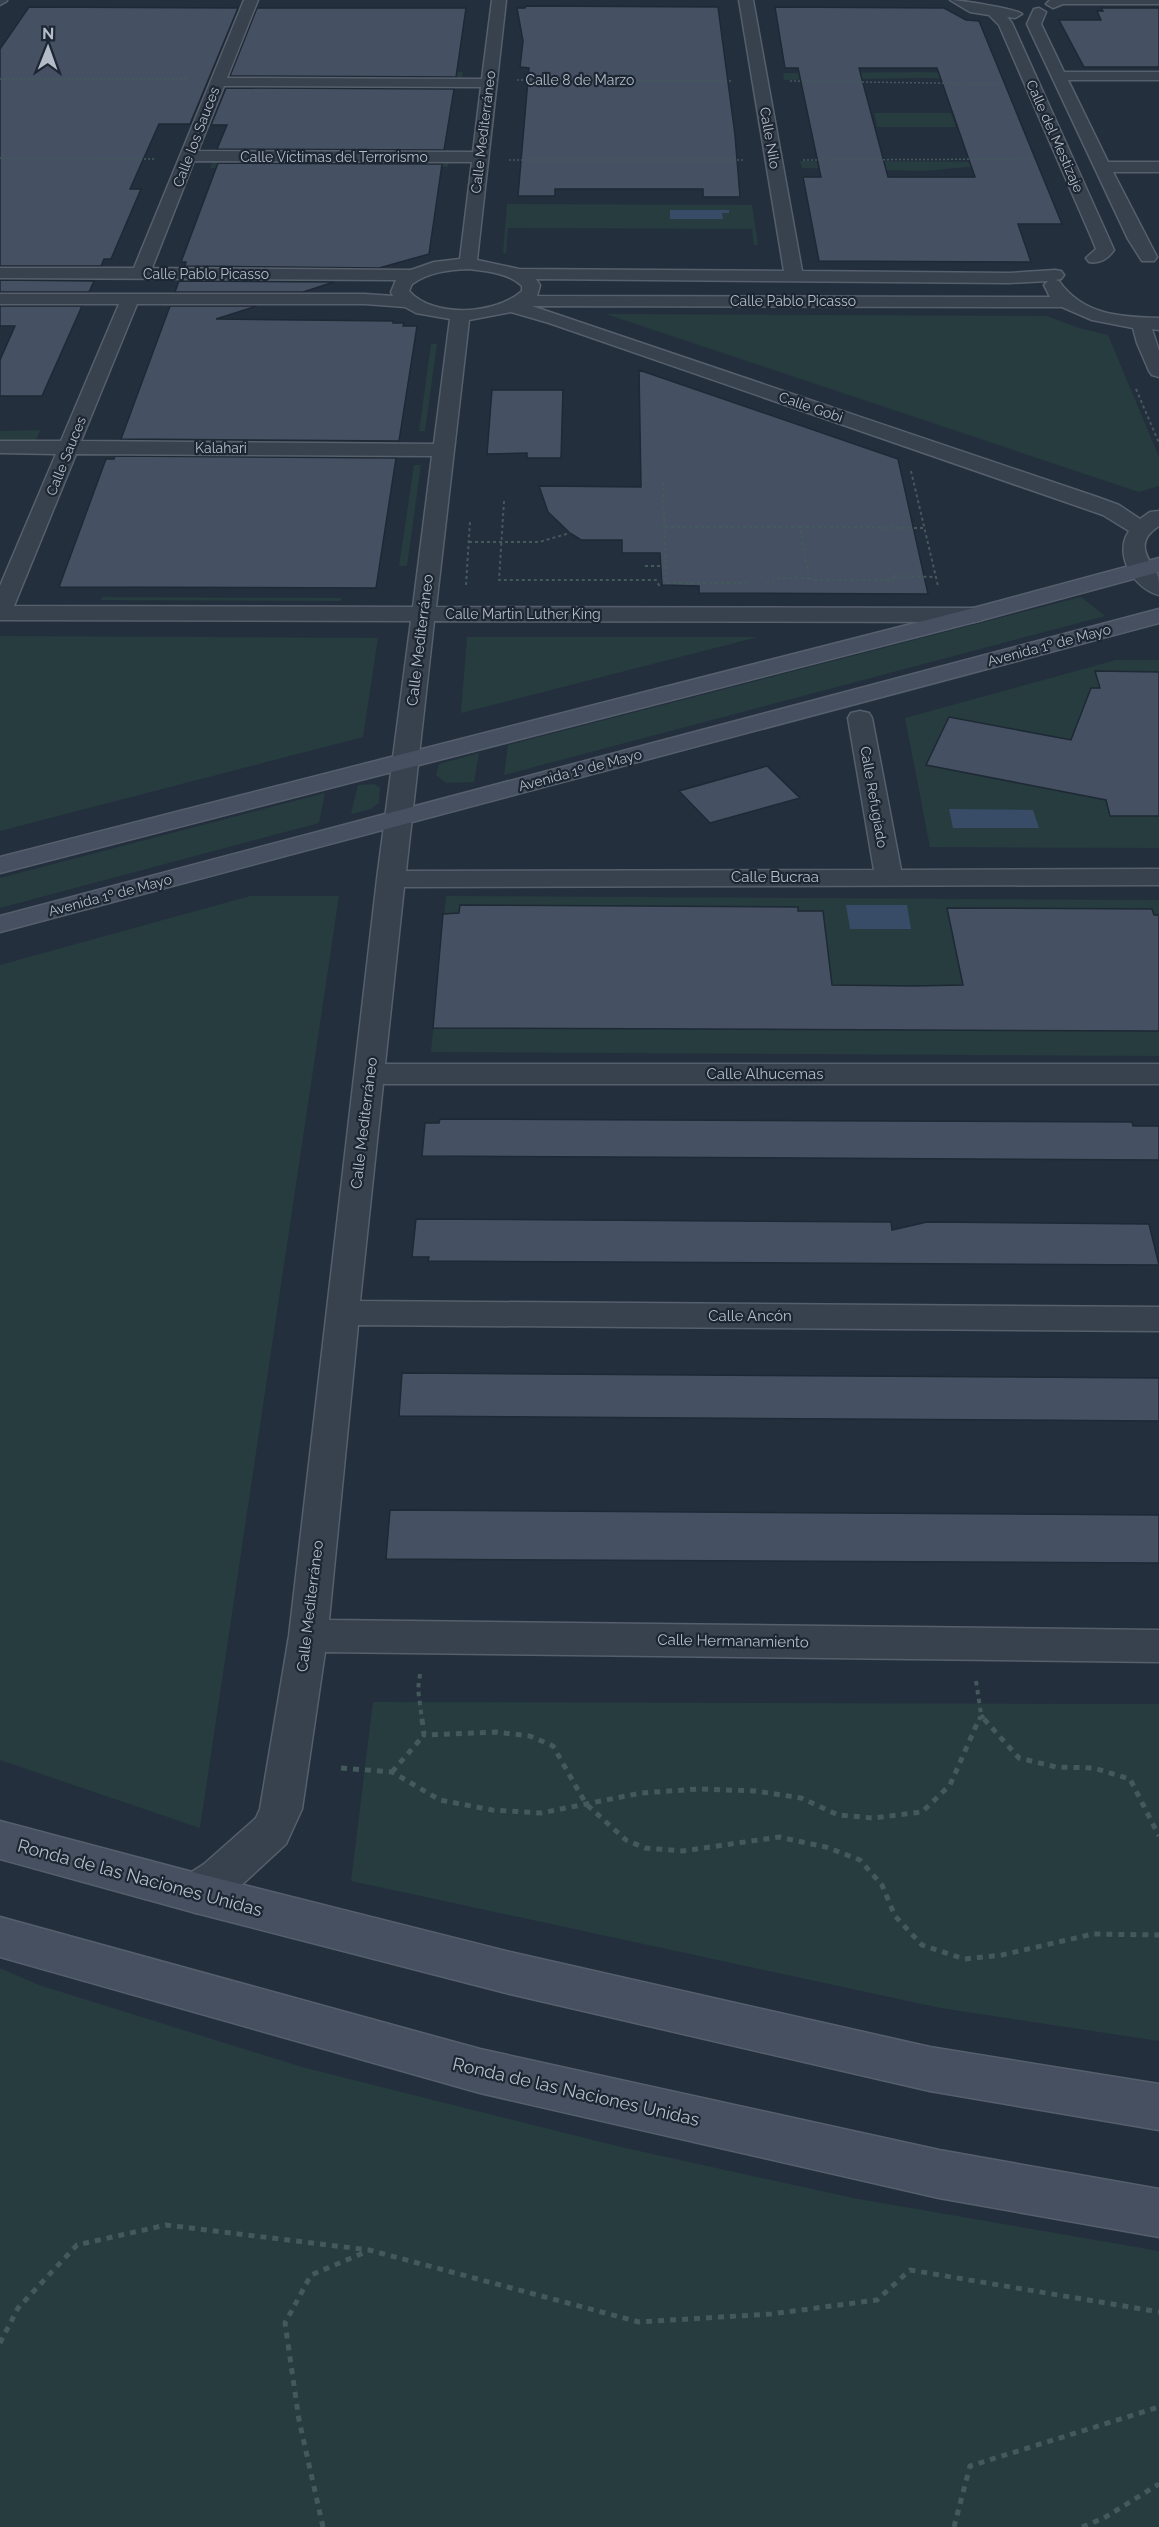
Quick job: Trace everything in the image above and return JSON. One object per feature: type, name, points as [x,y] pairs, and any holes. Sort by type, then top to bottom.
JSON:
[{"type":"street","name":"Calle los Sauces","points":[[141,274],[251,0]]},
{"type":"street","name":"Calle Mediterráneo","points":[[468,264],[499,0]]},
{"type":"street","name":"Calle Nilo","points":[[746,0],[794,277]]},
{"type":"street","points":[[948,0],[957,0],[975,9],[995,13],[1024,14],[1060,0],[1159,0]]},
{"type":"street","name":"Calle del Mestizaje","points":[[1048,5],[1034,24],[1102,167],[1153,258]]},
{"type":"street","name":"Calle del Mestizaje","points":[[995,13],[1005,23],[1105,250],[1074,265]]},
{"type":"street","points":[[1059,76],[1159,76]]},
{"type":"street","points":[[218,81],[489,81]]},
{"type":"street","name":"Calle Víctimas del Terrorismo","points":[[188,158],[480,158]]},
{"type":"street","points":[[1102,167],[1159,167]]},
{"type":"street","name":"Calle Pablo Picasso","points":[[0,273],[413,275],[444,265],[468,264],[490,265],[520,274],[1009,278],[1074,265],[1153,258]]},
{"type":"street","points":[[1074,265],[1053,288],[1065,302],[1105,318],[1150,324],[1146,343],[1159,371]]},
{"type":"street","points":[[516,304],[531,289],[529,283],[520,274]]},
{"type":"street","points":[[408,302],[400,292],[401,286],[413,275]]},
{"type":"street","name":"Calle Pablo Picasso","points":[[0,299],[365,299],[408,302],[422,308],[460,315],[493,311],[516,304],[1065,302]]},
{"type":"street","name":"Calle Sauces","points":[[0,613],[130,299]]},
{"type":"street","name":"Calle Gobi","points":[[516,304],[1111,510],[1159,516]]},
{"type":"street","name":"Calle Mediterráneo","points":[[196,1893],[219,1878],[271,1831],[281,1809],[308,1636],[391,879],[460,315]]},
{"type":"street","name":"Kalahari","points":[[0,447],[442,450]]},
{"type":"street","name":"Calle Gobi","points":[[1111,510],[1141,529]]},
{"type":"street","points":[[1159,516],[1141,529],[1134,542],[1134,557],[1150,568],[1159,588]]},
{"type":"street","points":[[0,864],[1150,568]]},
{"type":"street","name":"Calle Martin Luther King","points":[[0,613],[974,615]]},
{"type":"street","name":"Avenida 1º de Mayo","points":[[0,924],[1159,616]]},
{"type":"street","name":"Calle Refugiado","points":[[860,718],[889,876]]},
{"type":"street","name":"Calle Bucraa","points":[[391,879],[1159,877]]},
{"type":"street","name":"Calle Alhucemas","points":[[370,1074],[1159,1074]]},
{"type":"street","name":"Calle Ancón","points":[[342,1313],[1159,1319]]},
{"type":"street","name":"Calle Hermanamiento","points":[[308,1636],[1159,1646]]},
{"type":"street","name":"Ronda de las Naciones Unidas","points":[[0,1840],[196,1893],[510,1973],[930,2069],[1159,2107]]},
{"type":"street","name":"Ronda de las Naciones Unidas","points":[[0,1937],[480,2071],[939,2174],[1159,2213]]},
{"type":"path","points":[[0,79],[218,81]]},
{"type":"path","name":"Calle 8 de Marzo","points":[[489,81],[760,81],[1033,85]]},
{"type":"path","points":[[0,158],[188,158]]},
{"type":"path","points":[[480,158],[1066,159]]},
{"type":"path","points":[[1134,383],[1159,443]]},
{"type":"path","points":[[910,466],[939,588]]},
{"type":"path","points":[[663,482],[666,583],[745,583],[754,588],[748,589]]},
{"type":"path","points":[[504,501],[500,580],[656,580],[661,589]]},
{"type":"path","points":[[466,585],[470,521]]},
{"type":"path","points":[[664,527],[925,528]]},
{"type":"path","points":[[800,527],[809,578]]},
{"type":"path","points":[[469,542],[539,542],[570,533]]},
{"type":"path","points":[[645,566],[666,566]]},
{"type":"path","points":[[760,586],[780,578],[892,580],[892,576],[936,577]]},
{"type":"path","points":[[976,1687],[981,1714],[1000,1739],[1020,1758],[1056,1767],[1094,1768],[1130,1779],[1159,1836]]},
{"type":"path","points":[[418,1689],[424,1735]]},
{"type":"path","points":[[341,1768],[392,1772],[440,1800],[492,1810],[541,1813],[641,1793],[699,1789],[756,1791],[801,1798],[838,1815],[873,1818],[922,1812],[950,1785],[981,1714]]},
{"type":"path","points":[[392,1772],[424,1735],[496,1732],[530,1736],[553,1746],[586,1803],[626,1840],[645,1848],[683,1851],[779,1838],[826,1847],[860,1860],[882,1885],[895,1916],[922,1946],[964,1959],[1002,1955],[1093,1934],[1159,1935]]},
{"type":"path","points":[[0,2343],[18,2308],[77,2245],[166,2225],[369,2250],[639,2322],[771,2314],[877,2300],[910,2271],[1159,2312]]},
{"type":"path","points":[[323,2527],[299,2420],[285,2323],[311,2275],[369,2250]]},
{"type":"path","points":[[954,2527],[970,2466],[1159,2407]]},
{"type":"path","points":[[1082,2527],[1104,2518],[1159,2484]]},
{"type":"green space","points":[[463,72],[462,79],[242,78],[264,74]]},
{"type":"green space","points":[[919,72],[1000,75],[1004,81],[926,78],[784,80],[783,73]]},
{"type":"green space","points":[[874,113],[951,113],[956,127],[877,127]]},
{"type":"green space","points":[[213,160],[265,163],[297,160],[449,161],[448,167],[210,168]]},
{"type":"green space","points":[[800,161],[1037,162],[1041,171],[967,167],[924,171],[802,168]]},
{"type":"green space","points":[[507,204],[752,205],[758,245],[754,245],[752,229],[508,228],[506,253],[503,253]]},
{"type":"green space","points":[[606,314],[1047,316],[1079,328],[1108,335],[1159,457],[1159,486],[1139,492]]},
{"type":"green space","points":[[431,344],[437,344],[425,431],[419,431]]},
{"type":"green space","points":[[40,430],[35,443],[0,443],[0,431]]},
{"type":"green space","points":[[414,465],[421,465],[407,566],[399,566]]},
{"type":"green space","points":[[102,597],[341,598],[341,601],[101,600]]},
{"type":"green space","points":[[1081,597],[1105,616],[504,775],[508,745]]},
{"type":"green space","points":[[0,636],[378,638],[363,737],[0,831]]},
{"type":"green space","points":[[467,637],[758,637],[461,713]]},
{"type":"green space","points":[[1116,660],[1159,660],[1159,848],[930,847],[905,718]]},
{"type":"green space","points":[[479,753],[474,782],[446,783],[436,775],[439,764]]},
{"type":"green space","points":[[374,784],[380,788],[379,803],[371,809],[351,814],[358,785]]},
{"type":"green space","points":[[325,793],[319,823],[0,908],[0,878]]},
{"type":"green space","points":[[250,896],[339,896],[200,1828],[0,1760],[0,965]]},
{"type":"green space","points":[[446,896],[1159,900],[1159,1056],[431,1052]]},
{"type":"green space","points":[[373,1702],[1159,1704],[1159,2041],[940,2008],[351,1881]]},
{"type":"green space","points":[[0,1968],[39,1985],[302,2067],[621,2147],[853,2198],[1159,2251],[1159,2527],[0,2527]]},
{"type":"water","points":[[670,210],[729,210],[729,213],[722,213],[723,219],[670,219]]},
{"type":"water","points":[[949,809],[1033,810],[1039,828],[953,828]]},
{"type":"water","points":[[846,905],[907,905],[911,929],[850,929]]},
{"type":"building","points":[[526,6],[718,7],[735,135],[740,197],[703,197],[703,189],[555,189],[555,196],[518,196],[529,68],[520,67],[523,41],[517,8]]},
{"type":"building","points":[[29,7],[238,8],[190,124],[159,124],[130,189],[141,189],[111,259],[104,259],[101,266],[0,266],[0,49]]},
{"type":"building","points":[[775,7],[944,8],[966,20],[979,21],[1062,224],[1018,224],[1031,262],[819,261],[803,177],[821,177],[798,68],[785,68]],"holes":[[[859,68],[937,68],[975,177],[888,177]]]},
{"type":"building","points":[[257,8],[466,8],[456,77],[230,76]]},
{"type":"building","points":[[1101,8],[1159,8],[1159,67],[1084,67],[1059,20],[1101,20],[1097,11],[1103,11]]},
{"type":"building","points":[[226,88],[454,89],[444,150],[217,149],[227,125],[211,125]]},
{"type":"building","points":[[218,163],[442,164],[429,254],[379,268],[185,266],[186,262],[181,262]]},
{"type":"building","points":[[0,280],[94,281],[89,292],[0,292]]},
{"type":"building","points":[[179,281],[334,282],[303,292],[175,292]]},
{"type":"building","points":[[0,306],[82,306],[42,396],[0,396],[0,360],[15,326],[0,326]]},
{"type":"building","points":[[170,306],[257,306],[216,319],[393,321],[393,323],[404,323],[403,326],[417,326],[399,441],[121,439]]},
{"type":"building","points":[[639,370],[898,459],[928,594],[699,593],[699,586],[662,585],[660,553],[622,553],[622,540],[581,540],[570,533],[548,512],[539,486],[641,487]]},
{"type":"building","points":[[492,390],[563,390],[561,458],[527,458],[527,453],[487,454]]},
{"type":"building","points":[[115,456],[396,458],[376,588],[59,587],[106,459],[114,459]]},
{"type":"building","points":[[1095,671],[1159,672],[1159,816],[1110,816],[1106,800],[926,765],[949,717],[1071,740],[1091,688],[1100,688]]},
{"type":"building","points":[[767,766],[800,798],[710,823],[679,791]]},
{"type":"building","points":[[460,905],[798,907],[798,911],[823,911],[832,985],[914,986],[963,985],[947,908],[1152,909],[1154,915],[1159,915],[1159,1031],[433,1028],[443,914],[459,913]]},
{"type":"building","points":[[440,1119],[1132,1122],[1133,1126],[1159,1126],[1159,1160],[422,1156],[425,1123],[439,1123]]},
{"type":"building","points":[[416,1219],[891,1222],[892,1230],[927,1222],[1149,1224],[1159,1265],[428,1261],[429,1257],[412,1257]]},
{"type":"building","points":[[402,1373],[1159,1378],[1159,1421],[399,1416]]},
{"type":"building","points":[[390,1510],[1159,1515],[1159,1563],[386,1559]]}]
